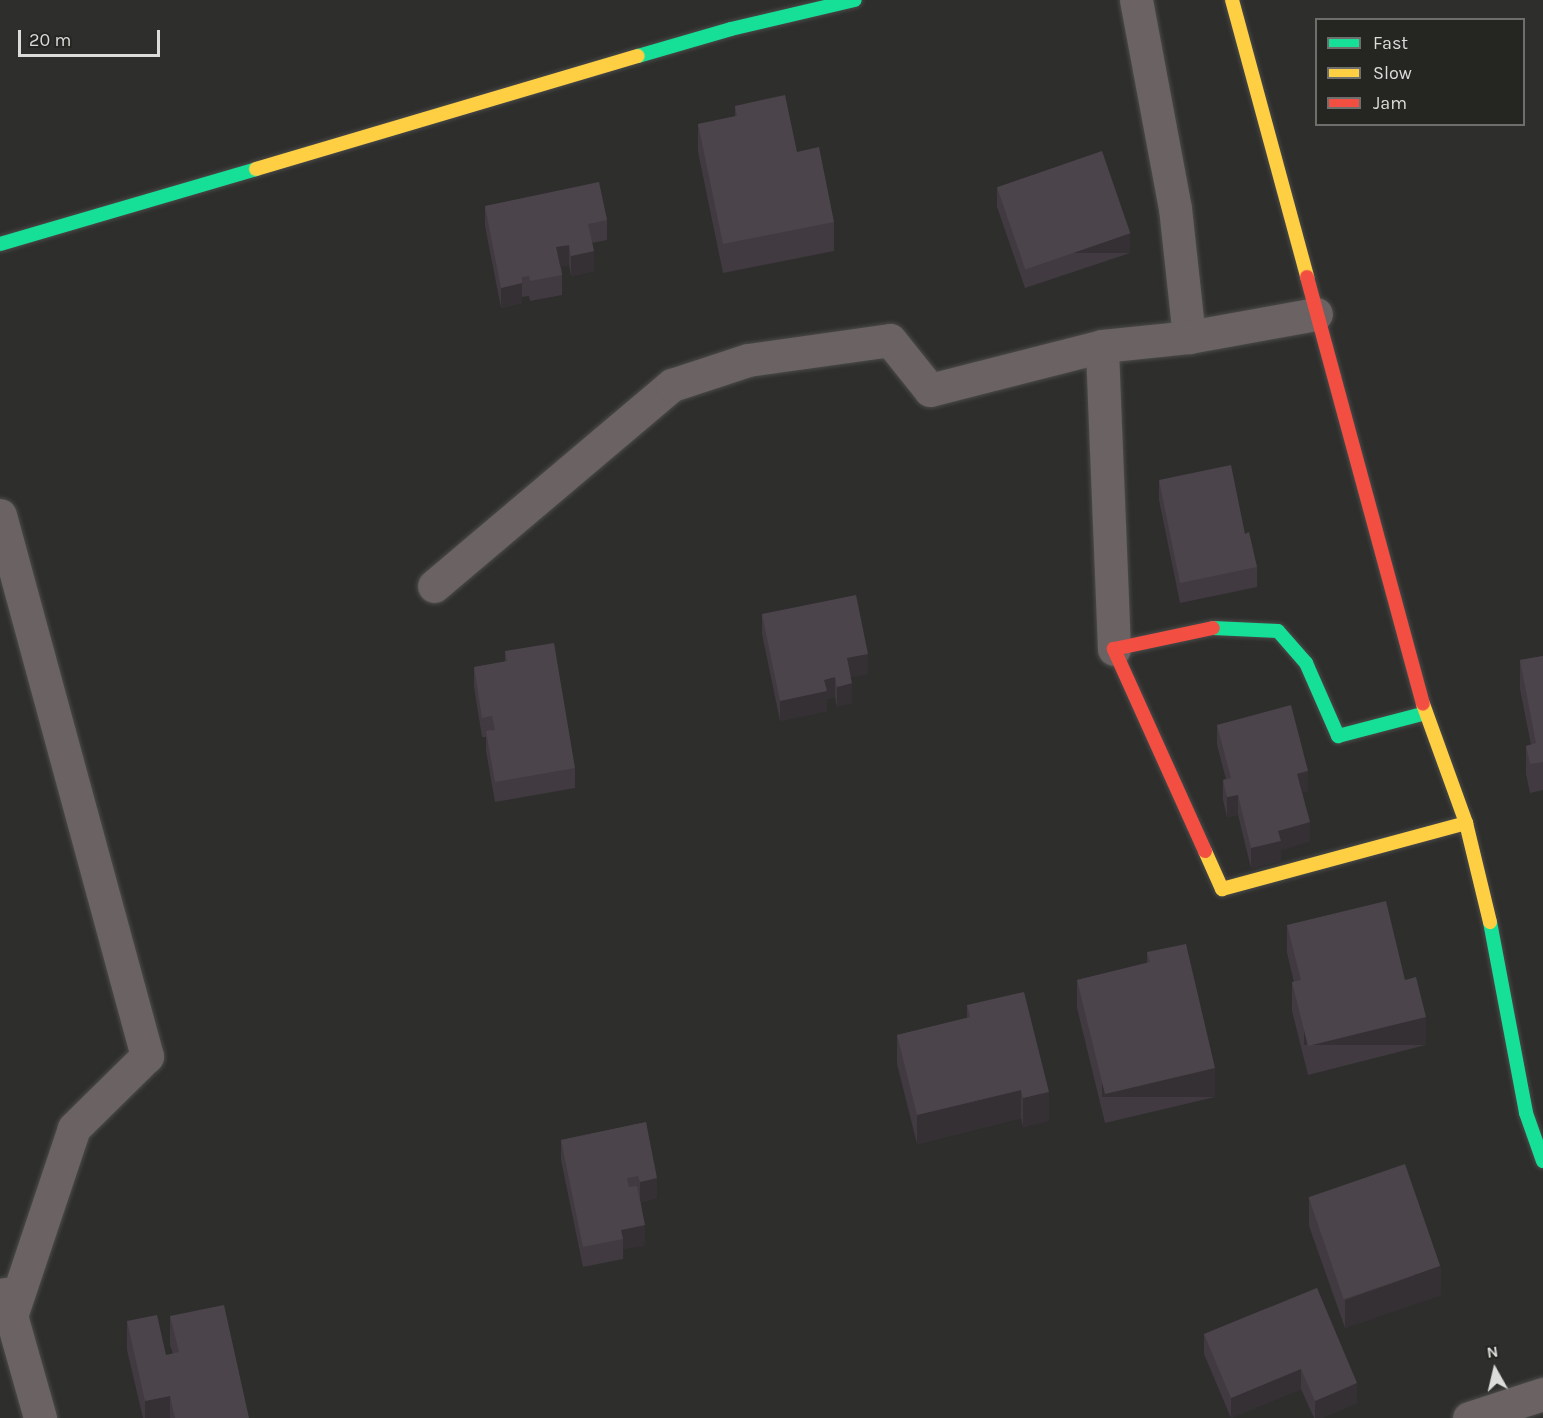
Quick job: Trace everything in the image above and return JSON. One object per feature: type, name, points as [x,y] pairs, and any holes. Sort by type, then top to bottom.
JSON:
[{"type":"street","points":[[0,244],[731,29],[855,0]]},
{"type":"street","points":[[1136,0],[1175,208],[1189,337]]},
{"type":"street","points":[[1232,0],[1426,713],[1466,824],[1487,904],[1526,1113],[1543,1161]]},
{"type":"street","points":[[434,586],[672,385],[748,360],[890,340],[930,390],[1102,346],[1189,337],[1316,314]]},
{"type":"street","points":[[1102,346],[1114,649],[1222,889],[1466,824]]},
{"type":"street","points":[[0,515],[147,1056],[74,1128],[11,1316]]},
{"type":"street","points":[[1114,649],[1219,627],[1278,631],[1306,663],[1338,736],[1426,713]]},
{"type":"street","points":[[0,1278],[40,1418]]},
{"type":"street","points":[[1469,1418],[1543,1394]]},
{"type":"building","points":[[785,95],[797,152],[819,147],[834,222],[723,244],[698,124],[737,116],[735,106]]},
{"type":"building","points":[[1102,151],[1130,233],[1025,269],[997,187]]},
{"type":"building","points":[[599,182],[607,220],[588,224],[594,251],[571,256],[569,245],[556,247],[562,275],[530,281],[529,276],[522,277],[522,283],[501,288],[485,206]]},
{"type":"building","points":[[1231,465],[1245,534],[1249,532],[1257,567],[1180,583],[1159,480]]},
{"type":"building","points":[[856,595],[868,654],[847,658],[852,683],[837,687],[835,677],[824,680],[827,691],[780,701],[762,614]]},
{"type":"building","points":[[554,643],[575,768],[495,782],[486,731],[495,730],[492,716],[482,718],[474,667],[507,661],[505,651]]},
{"type":"building","points":[[1543,656],[1543,762],[1530,764],[1526,746],[1536,743],[1520,660]]},
{"type":"building","points":[[1291,705],[1308,771],[1297,774],[1310,822],[1278,831],[1281,841],[1251,848],[1238,795],[1227,797],[1223,780],[1231,778],[1217,725]]},
{"type":"building","points":[[1386,901],[1405,980],[1416,977],[1426,1017],[1308,1046],[1292,982],[1301,980],[1287,925]]},
{"type":"building","points":[[1186,944],[1215,1068],[1105,1094],[1077,980],[1150,962],[1147,952]]},
{"type":"building","points":[[1024,992],[1049,1092],[1023,1098],[1021,1090],[917,1115],[897,1035],[970,1017],[967,1005]]},
{"type":"building","points":[[646,1122],[657,1178],[640,1182],[638,1176],[627,1178],[629,1187],[637,1186],[645,1225],[621,1230],[623,1239],[583,1247],[561,1140]]},
{"type":"building","points":[[1405,1164],[1440,1266],[1344,1299],[1309,1197]]},
{"type":"building","points":[[1317,1288],[1357,1383],[1315,1401],[1301,1369],[1231,1398],[1204,1334]]},
{"type":"building","points":[[224,1305],[249,1418],[175,1418],[170,1396],[145,1401],[127,1321],[157,1315],[166,1355],[179,1352],[170,1316]]},
{"type":"traffic: fast","points":[[638,56],[731,29],[855,0]]},
{"type":"traffic: fast","points":[[0,244],[256,169]]},
{"type":"traffic: fast","points":[[1213,628],[1278,631],[1306,663],[1338,736],[1426,713]]},
{"type":"traffic: fast","points":[[1490,922],[1526,1113],[1543,1161]]},
{"type":"traffic: slow","points":[[1232,0],[1307,277]]},
{"type":"traffic: slow","points":[[256,169],[638,56]]},
{"type":"traffic: slow","points":[[1423,704],[1466,823],[1490,922]]},
{"type":"traffic: slow","points":[[1205,851],[1222,889],[1466,823]]},
{"type":"traffic: jam","points":[[1307,277],[1423,704]]},
{"type":"traffic: jam","points":[[1205,851],[1114,649],[1213,628]]}]
